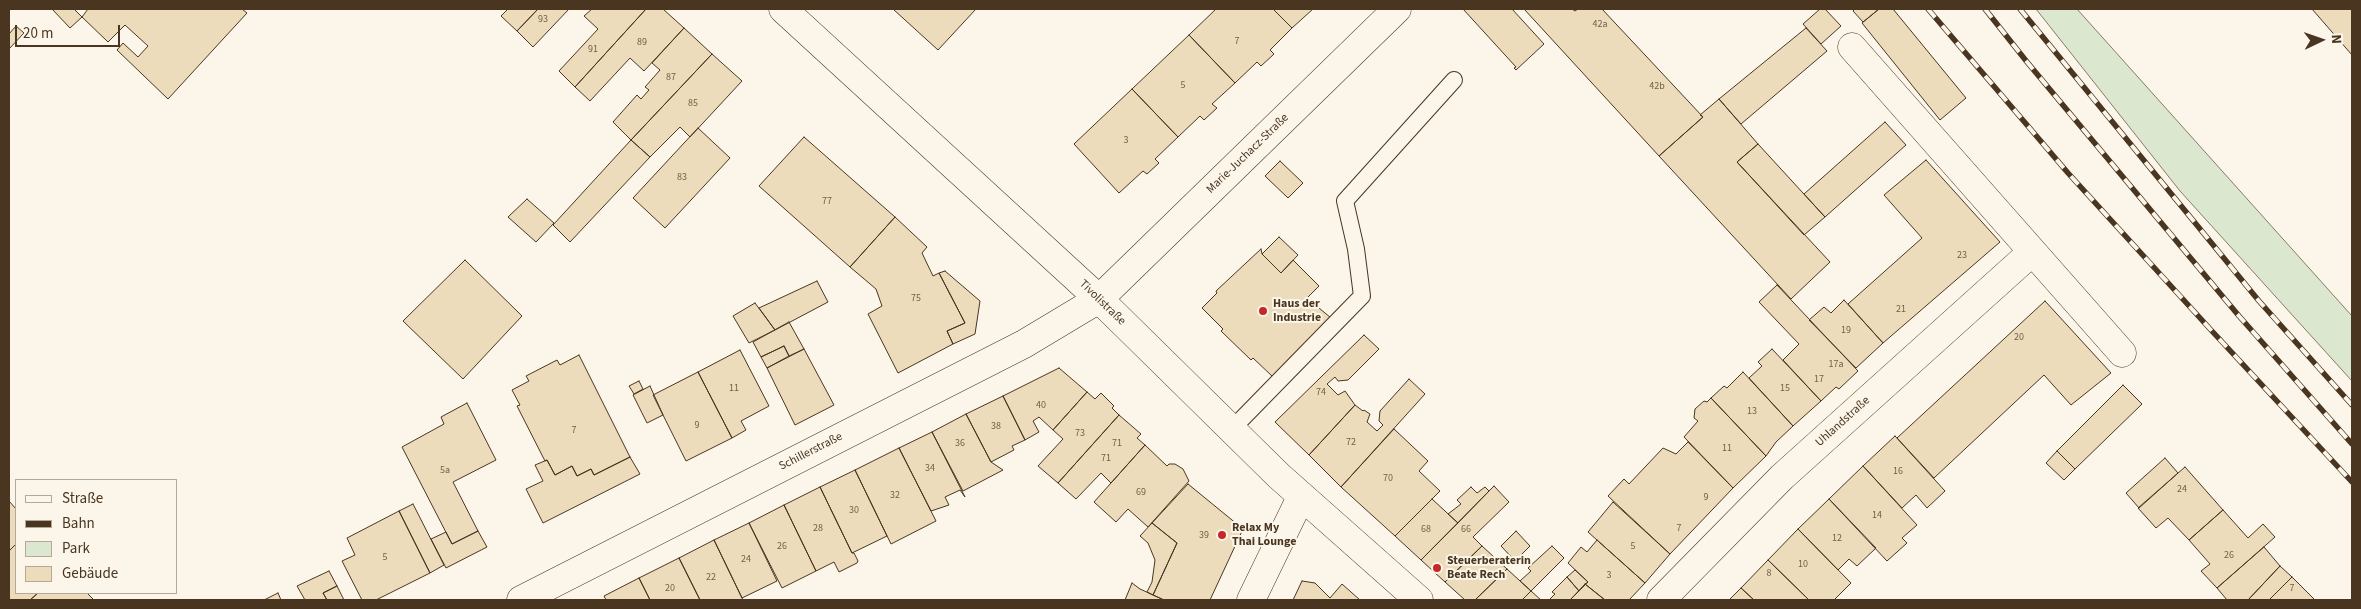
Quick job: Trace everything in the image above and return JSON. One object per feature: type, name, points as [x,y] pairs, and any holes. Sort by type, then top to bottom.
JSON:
[{"type":"street","name":"Tivolistraße","points":[[783,9],[1099,299],[1231,430],[1301,496],[1419,600]]},
{"type":"street","name":"Marie-Juchacz-Straße","points":[[1099,299],[1397,9]]},
{"type":"street","points":[[1852,48],[2122,353]]},
{"type":"street","name":"Uhlandstraße","points":[[1661,600],[1782,477],[2032,252]]},
{"type":"street","name":"Schillerstraße","points":[[521,600],[1024,344],[1099,299]]},
{"type":"street","points":[[1251,600],[1301,496]]},
{"type":"lane","points":[[1231,430],[1362,296],[1356,249],[1345,201],[1454,80]]},
{"type":"green space","points":[[2036,9],[2077,9],[2352,316],[2352,381],[2180,191]]},
{"type":"building","points":[[52,9],[74,9],[82,17],[70,28]]},
{"type":"building","points":[[88,9],[242,9],[247,13],[168,99],[117,50],[123,43],[138,57],[148,46],[125,25],[108,42],[82,17]]},
{"type":"building","points":[[508,9],[538,9],[517,31],[501,16]]},
{"type":"building","points":[[538,9],[569,9],[533,47],[517,31]]},
{"type":"building","points":[[592,9],[646,9],[575,87],[559,71],[598,29],[584,16]]},
{"type":"building","points":[[646,9],[663,9],[684,28],[644,71],[630,58],[590,101],[575,87]]},
{"type":"building","points":[[893,9],[976,9],[938,50]]},
{"type":"building","points":[[1216,9],[1273,9],[1292,28],[1270,50],[1274,54],[1261,66],[1257,62],[1235,83],[1189,35]]},
{"type":"building","points":[[1273,9],[1313,9],[1292,28]]},
{"type":"building","points":[[1463,9],[1512,9],[1544,44],[1516,70],[1514,68],[1516,67]]},
{"type":"building","points":[[1524,9],[1572,9],[1575,11],[1578,9],[1602,9],[1703,117],[1659,156]]},
{"type":"building","points":[[1820,9],[1825,9],[1841,26],[1821,44],[1803,24]]},
{"type":"building","points":[[1855,9],[1879,9],[1863,22],[1853,11]]},
{"type":"building","points":[[1879,9],[1893,9],[1966,98],[1940,120],[1862,23]]},
{"type":"building","points":[[2312,9],[2352,9],[2352,55]]},
{"type":"building","points":[[16,26],[24,33],[9,49],[9,34]]},
{"type":"building","points":[[684,28],[712,54],[631,140],[613,122],[637,95],[641,99],[649,90],[645,87],[660,70],[652,63]]},
{"type":"building","points":[[1806,28],[1827,51],[1741,124],[1719,99]]},
{"type":"building","points":[[1189,35],[1235,83],[1212,104],[1217,108],[1204,120],[1200,116],[1178,137],[1132,89]]},
{"type":"building","points":[[712,54],[742,81],[690,137],[680,127],[650,157],[631,140]]},
{"type":"building","points":[[1132,89],[1178,137],[1155,159],[1159,163],[1147,174],[1143,171],[1119,193],[1074,144]]},
{"type":"building","points":[[1719,99],[1758,144],[1737,162],[1830,262],[1791,299],[1659,156],[1703,117],[1700,115]]},
{"type":"building","points":[[1885,122],[1906,145],[1825,217],[1804,194]]},
{"type":"building","points":[[698,128],[730,158],[665,228],[633,198]]},
{"type":"building","points":[[804,137],[895,217],[850,267],[759,186]]},
{"type":"building","points":[[631,140],[650,157],[570,242],[553,225]]},
{"type":"building","points":[[1758,144],[1825,217],[1804,235],[1737,162]]},
{"type":"building","points":[[1926,160],[2000,242],[1883,343],[1848,304],[1922,238],[1884,195]]},
{"type":"building","points":[[1280,161],[1303,183],[1288,198],[1265,176]]},
{"type":"building","points":[[527,199],[554,223],[536,242],[508,217]]},
{"type":"building","points":[[895,217],[927,247],[922,253],[933,276],[939,273],[965,323],[947,331],[953,344],[898,373],[868,314],[882,306],[876,289],[850,267]]},
{"type":"building","points":[[1279,237],[1298,255],[1281,273],[1262,254]]},
{"type":"building","name":"Haus der Industrie","points":[[1261,249],[1262,254],[1281,273],[1293,260],[1319,286],[1307,298],[1331,318],[1273,377],[1253,358],[1251,360],[1221,331],[1223,329],[1202,308],[1217,293],[1216,291]]},
{"type":"building","points":[[465,260],[522,316],[463,379],[403,321]]},
{"type":"building","points":[[945,271],[980,301],[975,334],[953,344],[947,331],[965,323],[939,273]]},
{"type":"building","points":[[817,281],[828,302],[775,330],[759,308]]},
{"type":"building","points":[[1777,285],[1858,371],[1839,389],[1836,387],[1821,401],[1783,360],[1799,344],[1759,302]]},
{"type":"building","points":[[1844,300],[1883,343],[1856,368],[1809,320],[1824,307],[1831,313]]},
{"type":"building","points":[[2045,301],[2111,373],[2071,405],[2044,375],[1934,478],[1897,438]]},
{"type":"building","points":[[755,303],[775,330],[749,343],[733,316]]},
{"type":"building","points":[[789,322],[804,349],[789,356],[784,346],[761,357],[753,342]]},
{"type":"building","points":[[1364,335],[1379,349],[1348,380],[1338,381],[1335,377],[1327,384],[1338,395],[1345,391],[1355,405],[1309,455],[1275,422]]},
{"type":"building","points":[[784,346],[789,356],[767,368],[761,357]]},
{"type":"building","points":[[804,349],[834,405],[795,425],[767,368]]},
{"type":"building","points":[[1772,349],[1821,401],[1793,426],[1749,378],[1762,366],[1758,362]]},
{"type":"building","points":[[740,350],[769,406],[741,421],[746,430],[732,438],[698,372]]},
{"type":"building","points":[[579,355],[630,457],[594,475],[591,469],[577,476],[572,466],[555,475],[547,460],[545,461],[517,406],[520,405],[512,390],[529,381],[526,376],[557,360],[560,365]]},
{"type":"building","points":[[1059,368],[1087,392],[1053,430],[1039,417],[1033,421],[1039,432],[1025,440],[1003,396]]},
{"type":"building","points":[[698,372],[732,438],[686,461],[653,395]]},
{"type":"building","points":[[1743,372],[1793,426],[1776,442],[1766,456],[1711,398],[1724,386],[1727,388]]},
{"type":"building","points":[[1409,379],[1425,394],[1341,487],[1309,455],[1355,405],[1370,414],[1367,422],[1377,431],[1383,425],[1379,421],[1380,411]]},
{"type":"building","points":[[639,381],[643,389],[634,394],[629,386]]},
{"type":"building","points":[[2123,385],[2142,404],[2075,469],[2057,451]]},
{"type":"building","points":[[650,386],[663,415],[647,423],[633,395]]},
{"type":"building","points":[[1087,392],[1095,399],[1101,393],[1114,406],[1112,408],[1119,415],[1058,483],[1038,466],[1063,439],[1053,430]]},
{"type":"building","points":[[1003,396],[1025,440],[1012,446],[1014,450],[991,462],[966,414]]},
{"type":"building","points":[[1711,398],[1766,456],[1733,488],[1684,437],[1698,421],[1694,418],[1695,409]]},
{"type":"building","points":[[467,403],[496,460],[453,482],[478,531],[452,544],[402,447],[444,424],[441,417]]},
{"type":"building","points":[[966,414],[991,462],[1003,470],[963,491],[932,432]]},
{"type":"building","points":[[1119,415],[1141,434],[1137,438],[1145,445],[1111,483],[1101,473],[1076,499],[1058,483]]},
{"type":"building","points":[[1394,429],[1428,461],[1419,471],[1440,491],[1395,536],[1341,487]]},
{"type":"building","points":[[932,432],[965,497],[960,490],[945,497],[949,505],[931,511],[899,448]]},
{"type":"building","points":[[1895,436],[1945,491],[1927,508],[1916,495],[1902,508],[1863,466]]},
{"type":"building","points":[[1688,442],[1733,488],[1670,554],[1608,496],[1624,479],[1629,484],[1663,448],[1676,454]]},
{"type":"building","points":[[1145,445],[1167,466],[1175,464],[1183,469],[1189,481],[1148,527],[1128,509],[1116,522],[1094,502]]},
{"type":"building","points":[[899,448],[936,521],[891,544],[855,470]]},
{"type":"building","points":[[2057,451],[2075,469],[2064,480],[2046,463]]},
{"type":"building","points":[[630,457],[640,474],[543,523],[526,489],[543,481],[535,465],[547,460],[555,475],[572,466],[577,476],[591,469],[594,475]]},
{"type":"building","points":[[2165,458],[2178,473],[2139,508],[2126,493]]},
{"type":"building","points":[[1863,466],[1917,525],[1902,538],[1907,543],[1887,561],[1829,499]]},
{"type":"building","points":[[2185,467],[2223,510],[2189,540],[2168,518],[2156,528],[2138,508]]},
{"type":"building","points":[[855,470],[887,536],[852,553],[820,487]]},
{"type":"building","points":[[1188,484],[1243,529],[1210,600],[1164,600],[1153,595],[1177,543],[1152,523]]},
{"type":"building","points":[[1494,486],[1509,502],[1473,537],[1482,546],[1445,582],[1421,560]]},
{"type":"building","points":[[820,487],[852,553],[854,553],[858,561],[839,572],[834,562],[816,571],[784,505]]},
{"type":"building","points":[[1471,487],[1477,493],[1485,487],[1489,491],[1458,523],[1448,514],[1461,504],[1457,500]]},
{"type":"building","points":[[1432,499],[1458,523],[1421,560],[1395,536]]},
{"type":"building","points":[[1829,499],[1876,548],[1857,566],[1849,559],[1838,570],[1798,529]]},
{"type":"building","points":[[9,501],[15,508],[15,545],[9,551]]},
{"type":"building","points":[[1613,502],[1670,554],[1645,583],[1588,532]]},
{"type":"building","points":[[413,504],[444,565],[430,573],[399,511]]},
{"type":"building","points":[[784,505],[816,571],[782,588],[749,523]]},
{"type":"building","points":[[2223,510],[2248,538],[2263,524],[2275,537],[2217,588],[2201,571],[2210,564],[2189,540]]},
{"type":"building","points":[[399,511],[430,573],[376,600],[362,600],[342,561],[355,555],[347,538]]},
{"type":"building","points":[[749,523],[777,581],[742,598],[714,540]]},
{"type":"building","points":[[1152,523],[1177,543],[1153,595],[1147,592],[1152,582],[1155,560],[1148,543],[1140,536]]},
{"type":"building","points":[[1798,529],[1851,583],[1834,600],[1809,600],[1768,560]]},
{"type":"building","points":[[478,531],[487,547],[446,568],[431,539],[446,532],[452,544]]},
{"type":"building","points":[[1516,531],[1530,546],[1515,561],[1501,546]]},
{"type":"building","points":[[714,540],[743,600],[700,600],[679,558]]},
{"type":"building","points":[[1597,540],[1645,583],[1629,600],[1605,600],[1585,584],[1588,582],[1568,563],[1581,547],[1587,552]]},
{"type":"building","points":[[15,545],[15,594],[37,594],[30,600],[9,600],[9,551]]},
{"type":"building","points":[[1482,546],[1507,569],[1475,600],[1465,600],[1445,582]]},
{"type":"building","points":[[1552,546],[1564,558],[1531,591],[1520,581],[1531,571],[1528,568]]},
{"type":"building","points":[[2264,547],[2280,566],[2248,600],[2227,600],[2217,588]]},
{"type":"building","points":[[679,558],[700,600],[650,600],[639,578]]},
{"type":"building","points":[[1768,560],[1809,600],[1754,600],[1741,588]]},
{"type":"building","points":[[2280,566],[2292,577],[2269,600],[2248,600]]},
{"type":"building","points":[[1507,569],[1531,591],[1522,600],[1475,600]]},
{"type":"building","points":[[1575,570],[1588,582],[1579,591],[1567,577]]},
{"type":"building","points":[[329,571],[337,586],[323,593],[327,600],[305,600],[297,586]]},
{"type":"building","points":[[1567,577],[1579,591],[1570,600],[1549,600],[1555,594],[1552,592]]},
{"type":"building","points":[[2292,577],[2315,600],[2269,600]]},
{"type":"building","points":[[639,578],[650,600],[606,600],[604,596]]},
{"type":"building","points":[[1302,581],[1315,583],[1330,598],[1342,584],[1360,600],[1293,600]]},
{"type":"building","points":[[1132,583],[1140,589],[1164,600],[1125,600]]},
{"type":"building","points":[[1585,584],[1605,600],[1570,600]]},
{"type":"building","points":[[337,586],[344,600],[327,600],[323,593]]},
{"type":"building","points":[[1741,588],[1754,600],[1729,600]]},
{"type":"building","points":[[1531,591],[1541,600],[1522,600]]},
{"type":"building","points":[[278,593],[281,600],[264,600]]},
{"type":"building","points":[[37,594],[88,594],[94,600],[30,600]]},
{"type":"railway","points":[[1928,9],[2068,173],[2352,482]]},
{"type":"railway","points":[[1985,9],[2239,316],[2352,444]]},
{"type":"railway","points":[[2020,9],[2259,301],[2352,405]]},
{"type":"place","name":"Haus der Industrie","points":[[1263,311]]},
{"type":"place","name":"Relax My Thai Lounge","points":[[1222,535]]},
{"type":"place","name":"Steuerberaterin Beate Rech","points":[[1437,568]]}]
